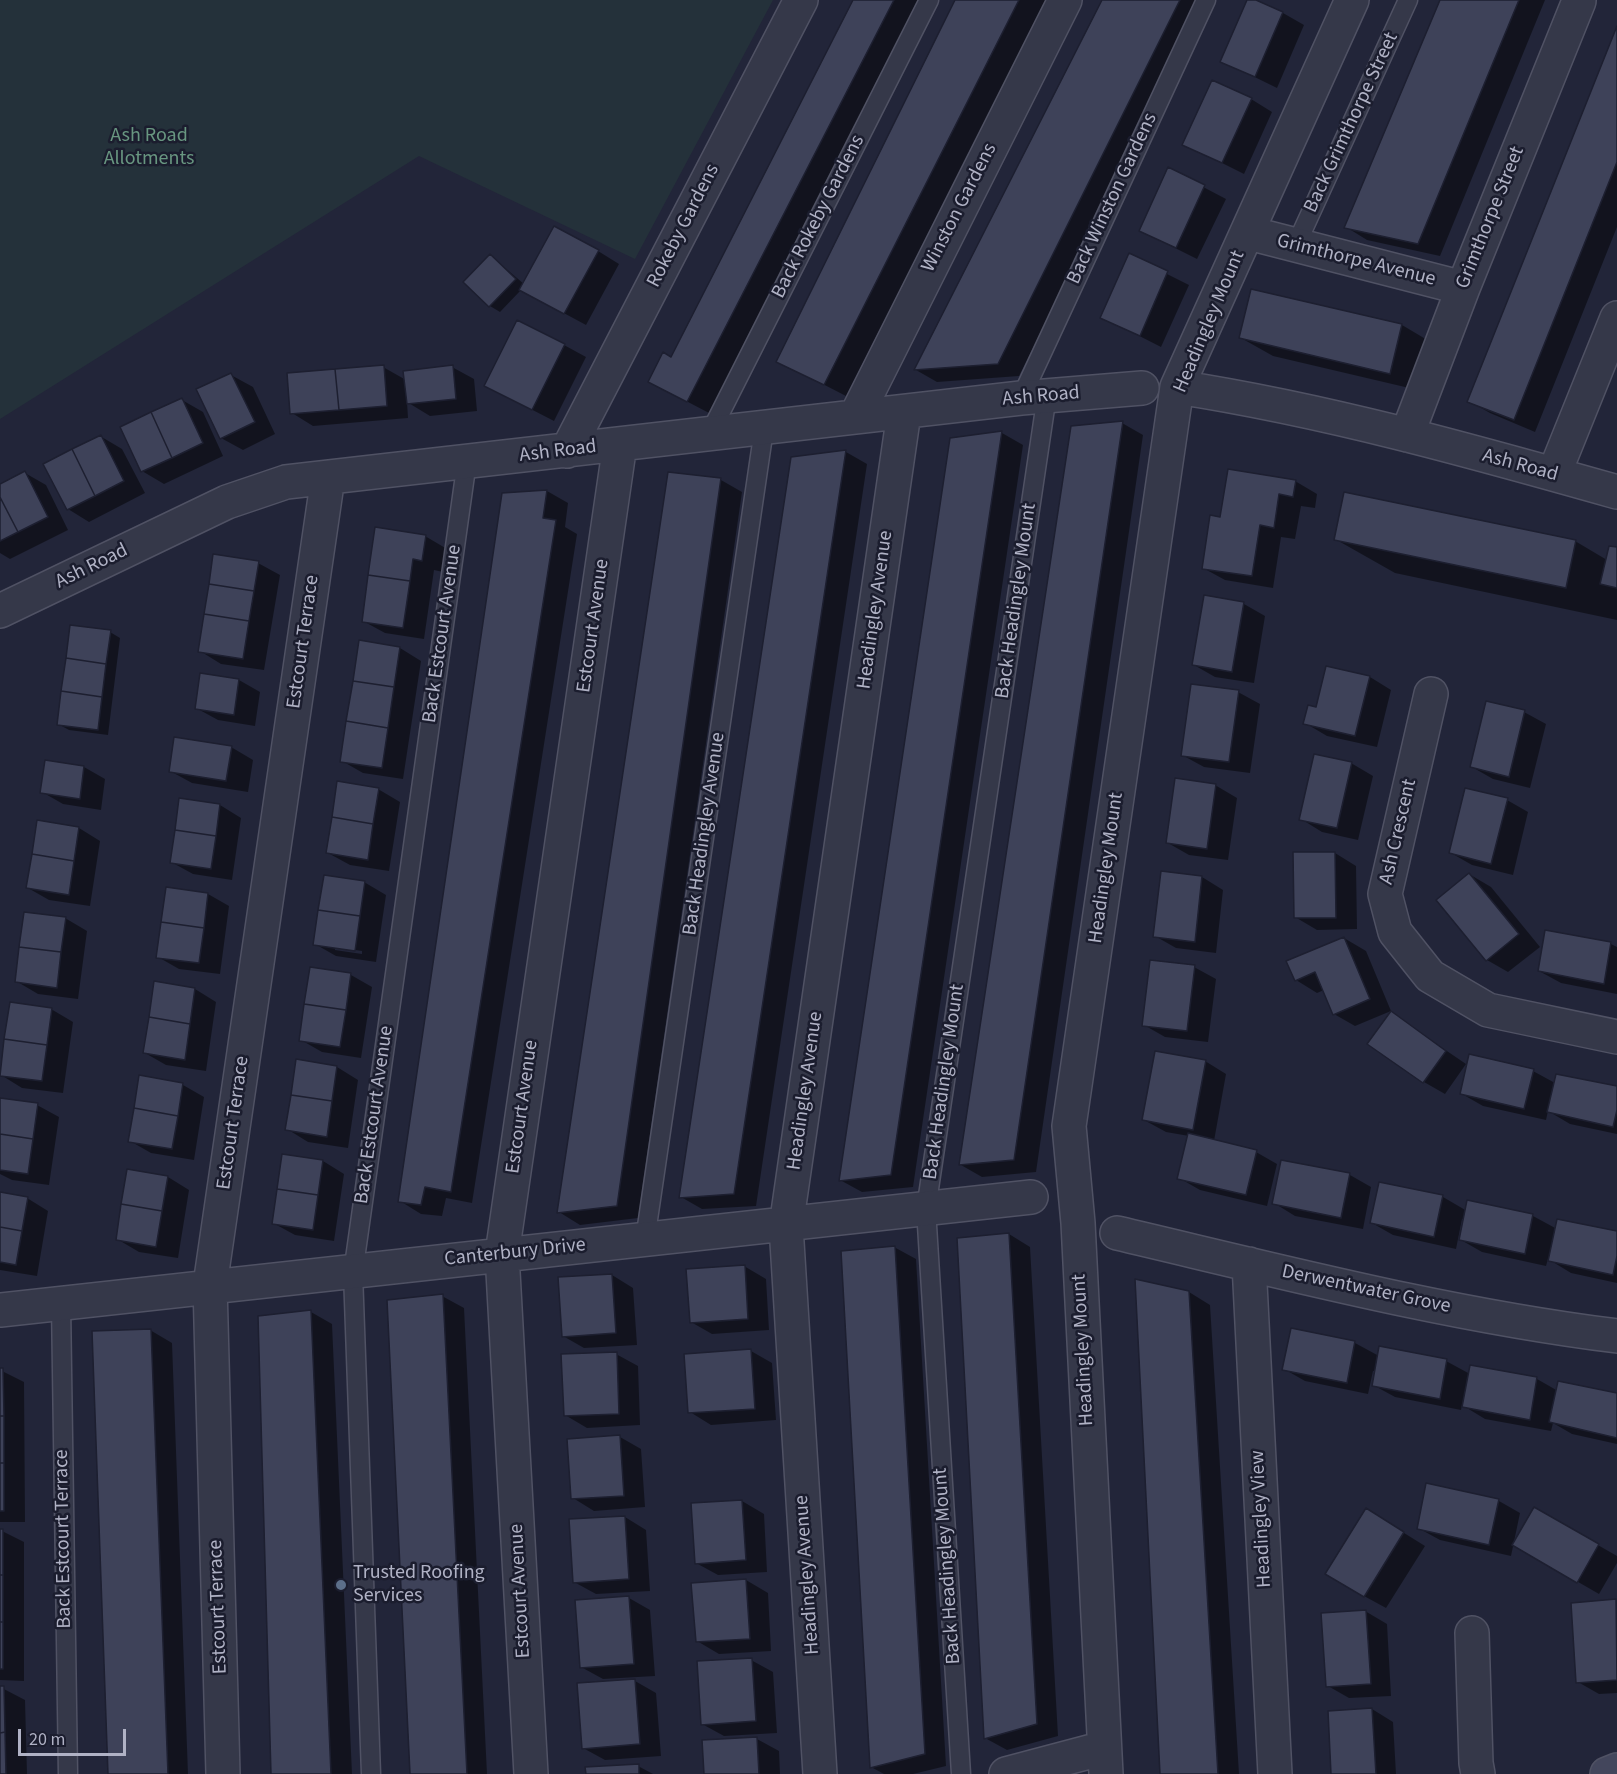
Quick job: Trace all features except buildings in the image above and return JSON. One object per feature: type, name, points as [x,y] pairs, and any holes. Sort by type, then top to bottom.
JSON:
[{"type":"main road","points":[[1607,1774],[1617,1770]]},
{"type":"street","name":"Rokeby Gardens","points":[[567,451],[801,0]]},
{"type":"street","name":"Winston Gardens","points":[[856,416],[1065,0]]},
{"type":"street","name":"Headingley Mount","points":[[1105,1761],[1078,1223],[1069,1126],[1177,387],[1249,233],[1352,0]]},
{"type":"street","name":"Grimthorpe Street","points":[[1407,435],[1463,288],[1579,1]]},
{"type":"street","name":"Grimthorpe Avenue","points":[[1249,233],[1463,288]]},
{"type":"street","points":[[1554,474],[1617,318]]},
{"type":"street","name":"Ash Road","points":[[1177,387],[1249,398],[1407,435],[1617,492]]},
{"type":"street","name":"Ash Road","points":[[1,618],[227,502],[286,482],[764,429],[856,416],[1142,388]]},
{"type":"street","name":"Headingley Avenue","points":[[820,1774],[786,1226],[904,413]]},
{"type":"street","name":"Estcourt Avenue","points":[[531,1774],[502,1254],[620,444]]},
{"type":"street","name":"Estcourt Terrace","points":[[223,1774],[210,1285],[328,477]]},
{"type":"street","name":"Ash Crescent","points":[[1431,694],[1385,894],[1395,932],[1430,976],[1488,1010],[1617,1036]]},
{"type":"street","name":"Canterbury Drive","points":[[0,1310],[210,1285],[353,1273],[502,1254],[786,1226],[1031,1197]]},
{"type":"street","name":"Derwentwater Grove","points":[[1118,1233],[1331,1284],[1556,1329],[1617,1336]]},
{"type":"street","name":"Headingley View","points":[[1249,1264],[1275,1774]]},
{"type":"street","points":[[1472,1633],[1478,1774]]},
{"type":"street","points":[[1006,1774],[1105,1761]]},
{"type":"lane","name":"Back Rokeby Gardens","points":[[710,434],[928,0]]},
{"type":"lane","name":"Back Winston Gardens","points":[[1034,397],[1206,0]]},
{"type":"lane","name":"Back Grimthorpe Street","points":[[1296,245],[1408,0]]},
{"type":"lane","name":"Back Headingley Mount","points":[[961,1774],[926,1209],[1034,397]]},
{"type":"lane","name":"Back Headingley Avenue","points":[[645,1240],[764,429]]},
{"type":"lane","name":"Back Estcourt Avenue","points":[[371,1774],[353,1273],[467,461]]},
{"type":"lane","name":"Back Estcourt Terrace","points":[[61,1303],[68,1774]]},
{"type":"green space","name":"Ash Road Allotments","points":[[0,0],[773,0],[635,259],[419,156],[0,419]]},
{"type":"place","name":"Trusted Roofing Services","points":[[341,1585]]}]
